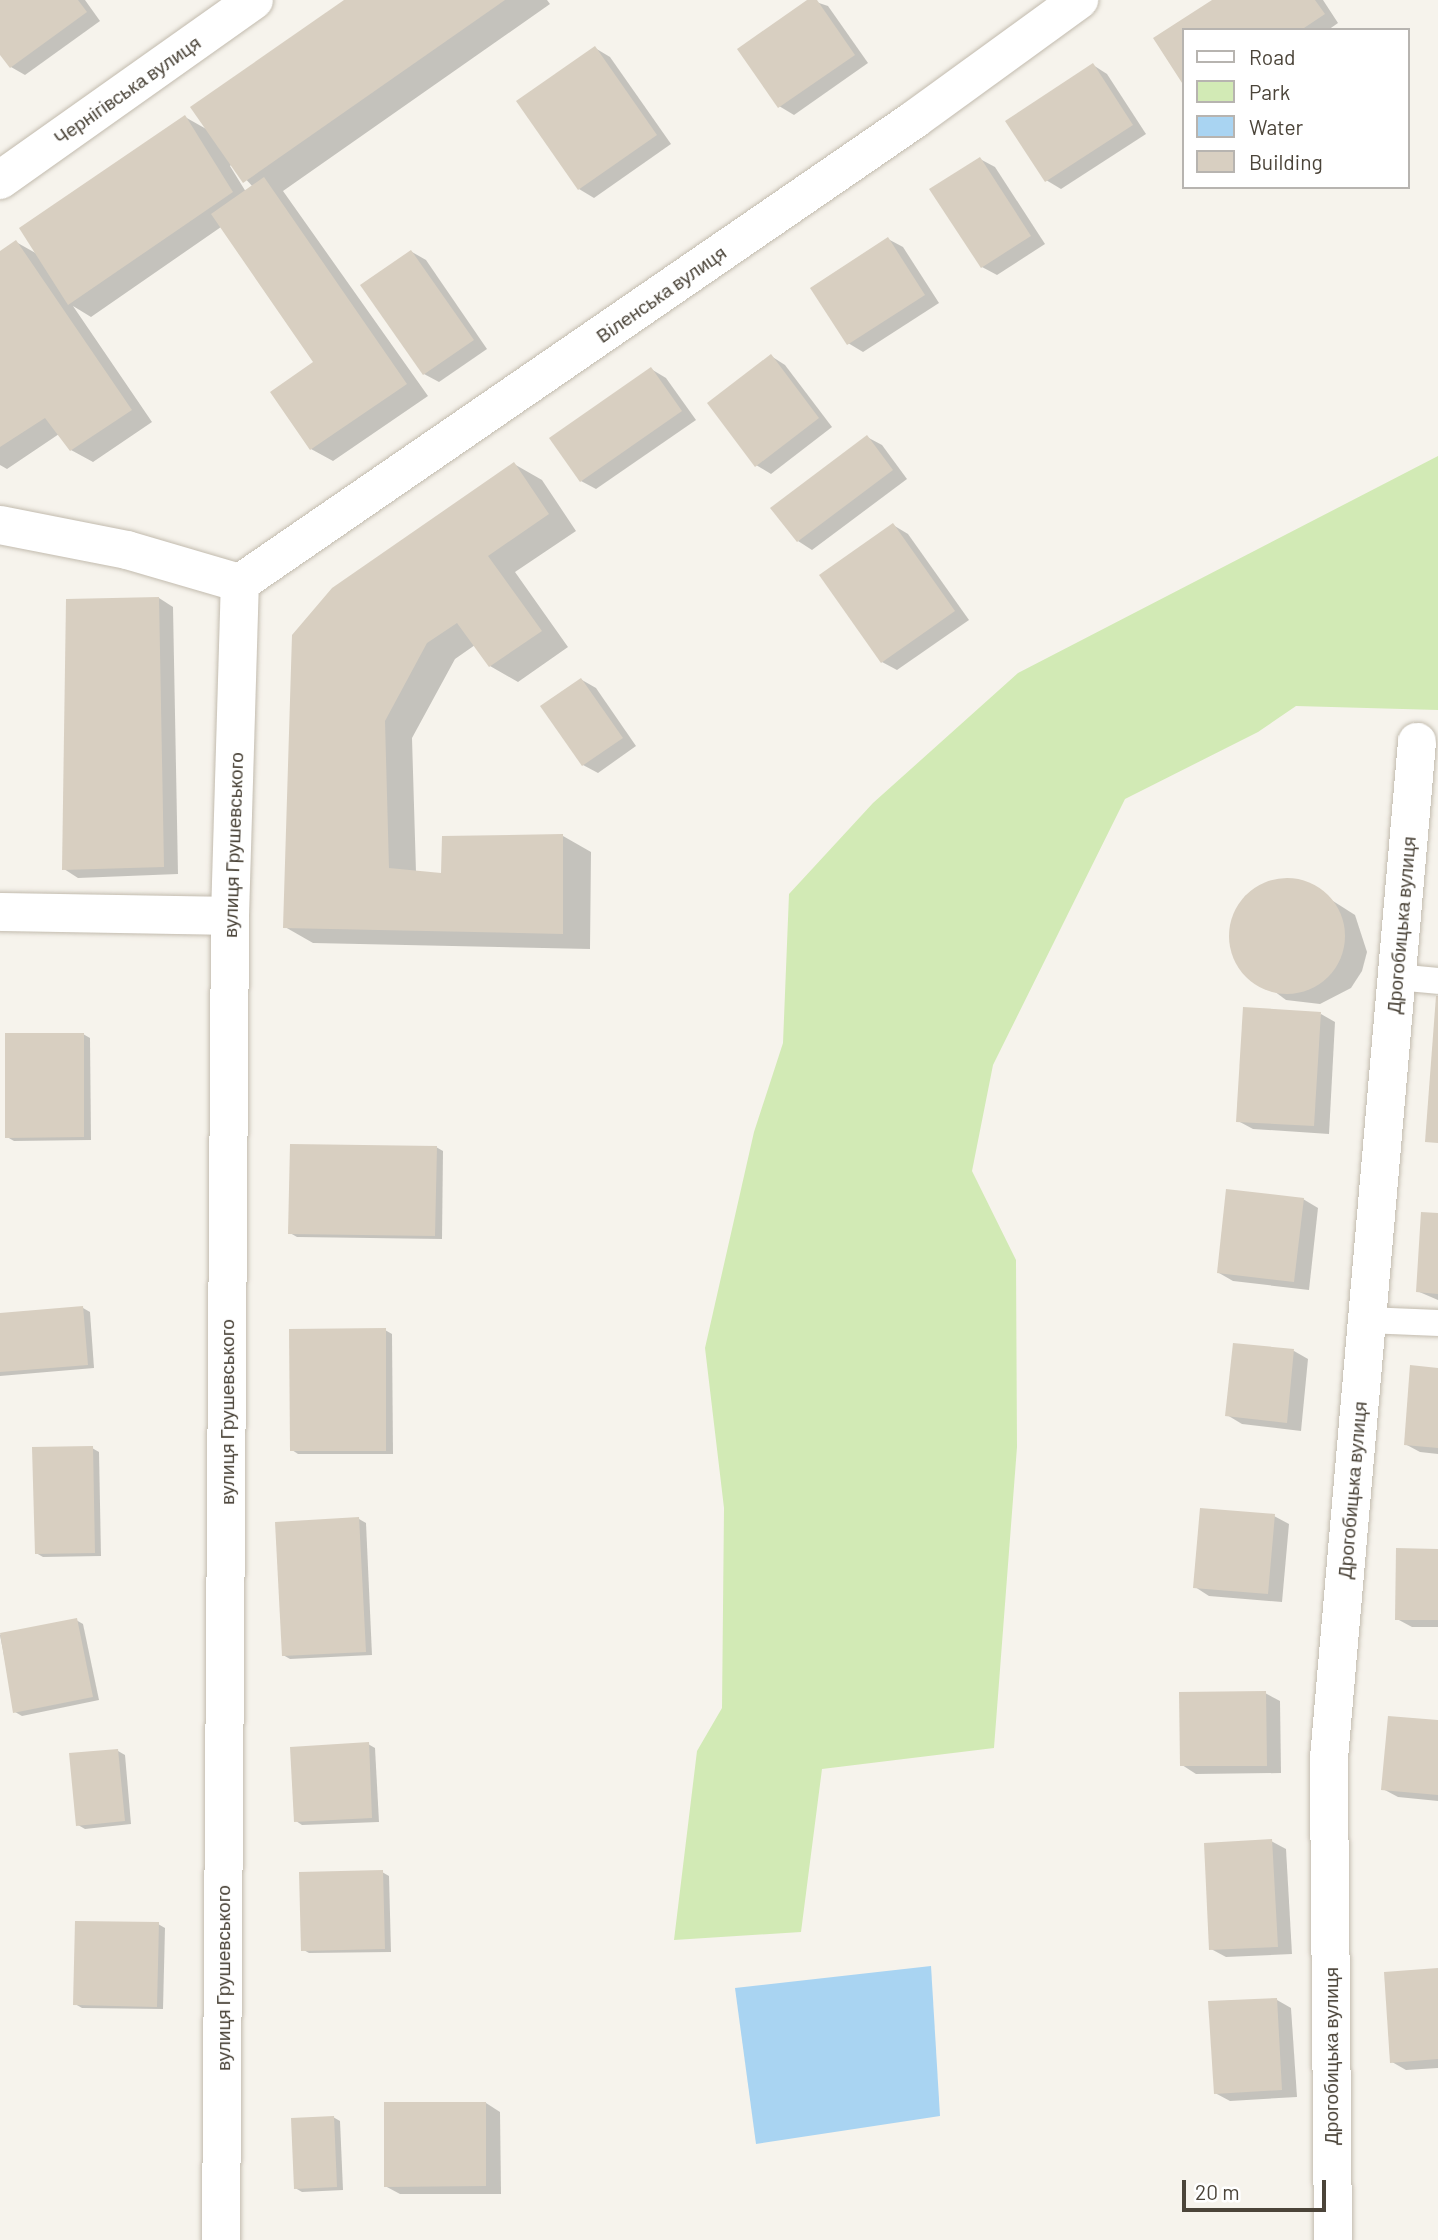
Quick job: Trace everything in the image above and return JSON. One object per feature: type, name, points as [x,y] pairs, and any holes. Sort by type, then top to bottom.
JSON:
[{"type":"street","name":"Чернігівська вулиця","points":[[0,180],[254,0]]},
{"type":"street","name":"Віленська вулиця","points":[[240,583],[915,119],[1079,0]]},
{"type":"street","points":[[0,525],[127,550],[240,583]]},
{"type":"street","name":"вулиця Грушевського","points":[[222,2240],[230,916],[240,583]]},
{"type":"street","name":"Дрогобицька вулиця","points":[[1333,2240],[1329,1758],[1417,742]]},
{"type":"street","points":[[0,912],[230,916]]},
{"type":"lane","points":[[1396,977],[1438,981]]},
{"type":"lane","points":[[1367,1320],[1438,1323]]},
{"type":"green space","points":[[1438,456],[1438,710],[1296,706],[1258,732],[1125,799],[993,1065],[972,1171],[1016,1260],[1017,1447],[994,1748],[822,1769],[801,1932],[674,1940],[697,1751],[722,1708],[724,1508],[705,1348],[754,1132],[783,1043],[789,894],[873,803],[1018,673]]},
{"type":"water","points":[[931,1966],[940,2116],[756,2144],[735,1988]]},
{"type":"building","points":[[0,0],[78,0],[87,12],[10,68],[0,55]]},
{"type":"building","points":[[344,0],[505,0],[243,183],[190,107]]},
{"type":"building","points":[[807,0],[817,0],[855,55],[778,108],[737,49]]},
{"type":"building","points":[[1212,0],[1315,0],[1325,14],[1304,28],[1182,28],[1182,83],[1153,38]]},
{"type":"building","points":[[595,46],[657,135],[578,190],[516,101]]},
{"type":"building","points":[[1093,63],[1133,125],[1045,182],[1005,121]]},
{"type":"building","points":[[185,115],[233,192],[68,305],[19,228]]},
{"type":"building","points":[[980,157],[1031,236],[981,268],[929,189]]},
{"type":"building","points":[[264,177],[407,384],[310,450],[270,392],[313,362],[211,214]]},
{"type":"building","points":[[888,237],[925,295],[847,345],[810,288]]},
{"type":"building","points":[[16,240],[132,410],[70,451],[45,418],[0,447],[0,251]]},
{"type":"building","points":[[411,250],[474,340],[423,375],[360,285]]},
{"type":"building","points":[[771,354],[819,418],[755,467],[707,403]]},
{"type":"building","points":[[651,367],[682,411],[580,482],[549,438]]},
{"type":"building","points":[[867,435],[893,470],[797,542],[770,508]]},
{"type":"building","points":[[514,462],[549,514],[488,556],[542,631],[489,667],[457,623],[427,643],[385,721],[389,868],[441,873],[442,836],[563,834],[563,934],[283,928],[292,635],[332,588]]},
{"type":"building","points":[[893,523],[955,611],[881,663],[819,575]]},
{"type":"building","points":[[159,597],[164,867],[62,870],[66,599]]},
{"type":"building","points":[[581,678],[623,738],[582,766],[540,706]]},
{"type":"building","points":[[1287,878],[1309,882],[1328,895],[1341,914],[1345,936],[1341,958],[1328,977],[1309,990],[1287,994],[1265,990],[1246,977],[1233,958],[1229,936],[1233,914],[1246,895],[1265,882]]},
{"type":"building","points":[[1438,996],[1438,1143],[1425,1142]]},
{"type":"building","points":[[1243,1007],[1321,1012],[1314,1126],[1236,1122]]},
{"type":"building","points":[[5,1033],[84,1033],[84,1137],[5,1138]]},
{"type":"building","points":[[290,1144],[437,1146],[435,1236],[288,1234]]},
{"type":"building","points":[[1226,1189],[1304,1198],[1294,1282],[1217,1273]]},
{"type":"building","points":[[1421,1212],[1438,1213],[1438,1294],[1416,1292]]},
{"type":"building","points":[[83,1306],[88,1365],[0,1372],[0,1313]]},
{"type":"building","points":[[386,1328],[386,1451],[290,1451],[289,1329]]},
{"type":"building","points":[[1233,1343],[1294,1349],[1287,1423],[1225,1416]]},
{"type":"building","points":[[1410,1365],[1438,1368],[1438,1448],[1404,1445]]},
{"type":"building","points":[[93,1446],[95,1553],[35,1554],[32,1447]]},
{"type":"building","points":[[1200,1508],[1275,1514],[1268,1594],[1193,1588]]},
{"type":"building","points":[[359,1517],[366,1652],[282,1656],[275,1522]]},
{"type":"building","points":[[1396,1548],[1438,1549],[1438,1620],[1395,1620]]},
{"type":"building","points":[[77,1618],[93,1697],[13,1713],[0,1633]]},
{"type":"building","points":[[1266,1691],[1267,1766],[1180,1766],[1179,1692]]},
{"type":"building","points":[[1388,1716],[1438,1720],[1438,1795],[1381,1790]]},
{"type":"building","points":[[369,1742],[372,1818],[294,1822],[290,1747]]},
{"type":"building","points":[[118,1749],[125,1821],[76,1826],[69,1753]]},
{"type":"building","points":[[1272,1839],[1278,1947],[1209,1950],[1204,1843]]},
{"type":"building","points":[[383,1870],[385,1949],[301,1951],[299,1872]]},
{"type":"building","points":[[75,1921],[159,1922],[157,2007],[73,2005]]},
{"type":"building","points":[[1438,1968],[1438,2059],[1390,2063],[1384,1972]]},
{"type":"building","points":[[1277,1998],[1282,2090],[1214,2094],[1208,2001]]},
{"type":"building","points":[[384,2102],[486,2102],[486,2186],[384,2187]]},
{"type":"building","points":[[334,2116],[337,2187],[294,2189],[291,2118]]}]
